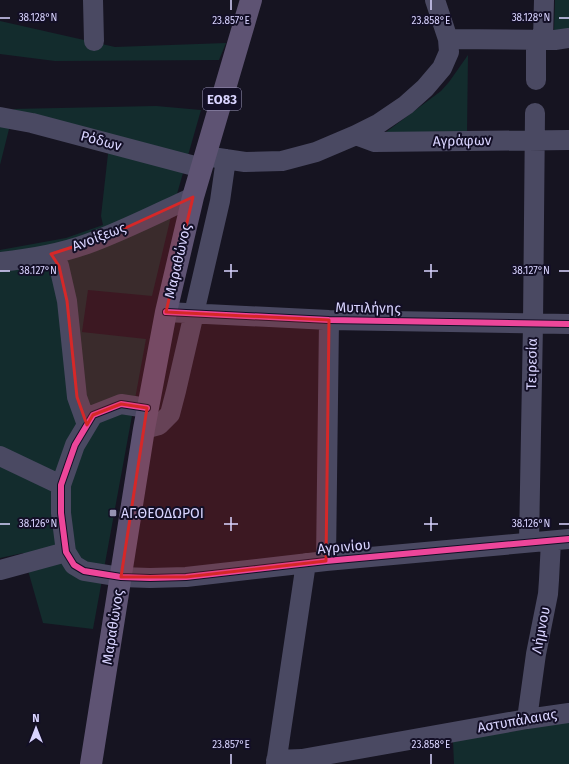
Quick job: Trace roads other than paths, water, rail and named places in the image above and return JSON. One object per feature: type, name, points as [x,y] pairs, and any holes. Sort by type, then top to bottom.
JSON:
[{"type":"main road","name":"Μαραθώνος","points":[[92,764],[145,419],[166,312],[193,197],[211,161],[251,0]]},
{"type":"street","points":[[93,0],[94,41]]},
{"type":"street","points":[[435,0],[448,39],[555,40],[569,38]]},
{"type":"street","points":[[536,80],[544,0]]},
{"type":"street","name":"Ρόδων","points":[[0,117],[211,161],[282,161],[316,152],[356,135],[378,124],[406,105],[426,88],[442,68],[449,52],[448,39]]},
{"type":"street","name":"Τειρεσία","points":[[529,542],[535,113]]},
{"type":"street","name":"Αγράφων","points":[[356,135],[375,142],[569,140]]},
{"type":"street","points":[[0,570],[66,552],[61,512],[61,485],[75,445],[93,415],[122,404],[145,419],[159,425],[170,414],[220,201],[211,161]]},
{"type":"street","name":"Ανοίξεως","points":[[0,262],[22,260],[51,254],[86,244],[110,235],[193,197]]},
{"type":"street","points":[[51,254],[59,266],[67,301],[77,397],[87,425]]},
{"type":"street","name":"Μυτιλήνης","points":[[166,312],[329,320],[569,324]]},
{"type":"street","points":[[326,561],[329,320]]},
{"type":"street","points":[[0,456],[61,485]]},
{"type":"street","name":"Αγρινίου","points":[[66,552],[74,565],[84,571],[150,578],[186,577],[326,561],[560,540]]},
{"type":"street","name":"Λήμνου","points":[[527,719],[536,654],[550,580],[560,540]]},
{"type":"street","points":[[276,762],[306,563]]},
{"type":"street","name":"Αστυπάλαιας","points":[[276,762],[302,759],[527,719],[569,713]]},
{"type":"place","name":"ΑΓ.ΘΕΟΔΩΡΟΙ","points":[[113,513]]}]
